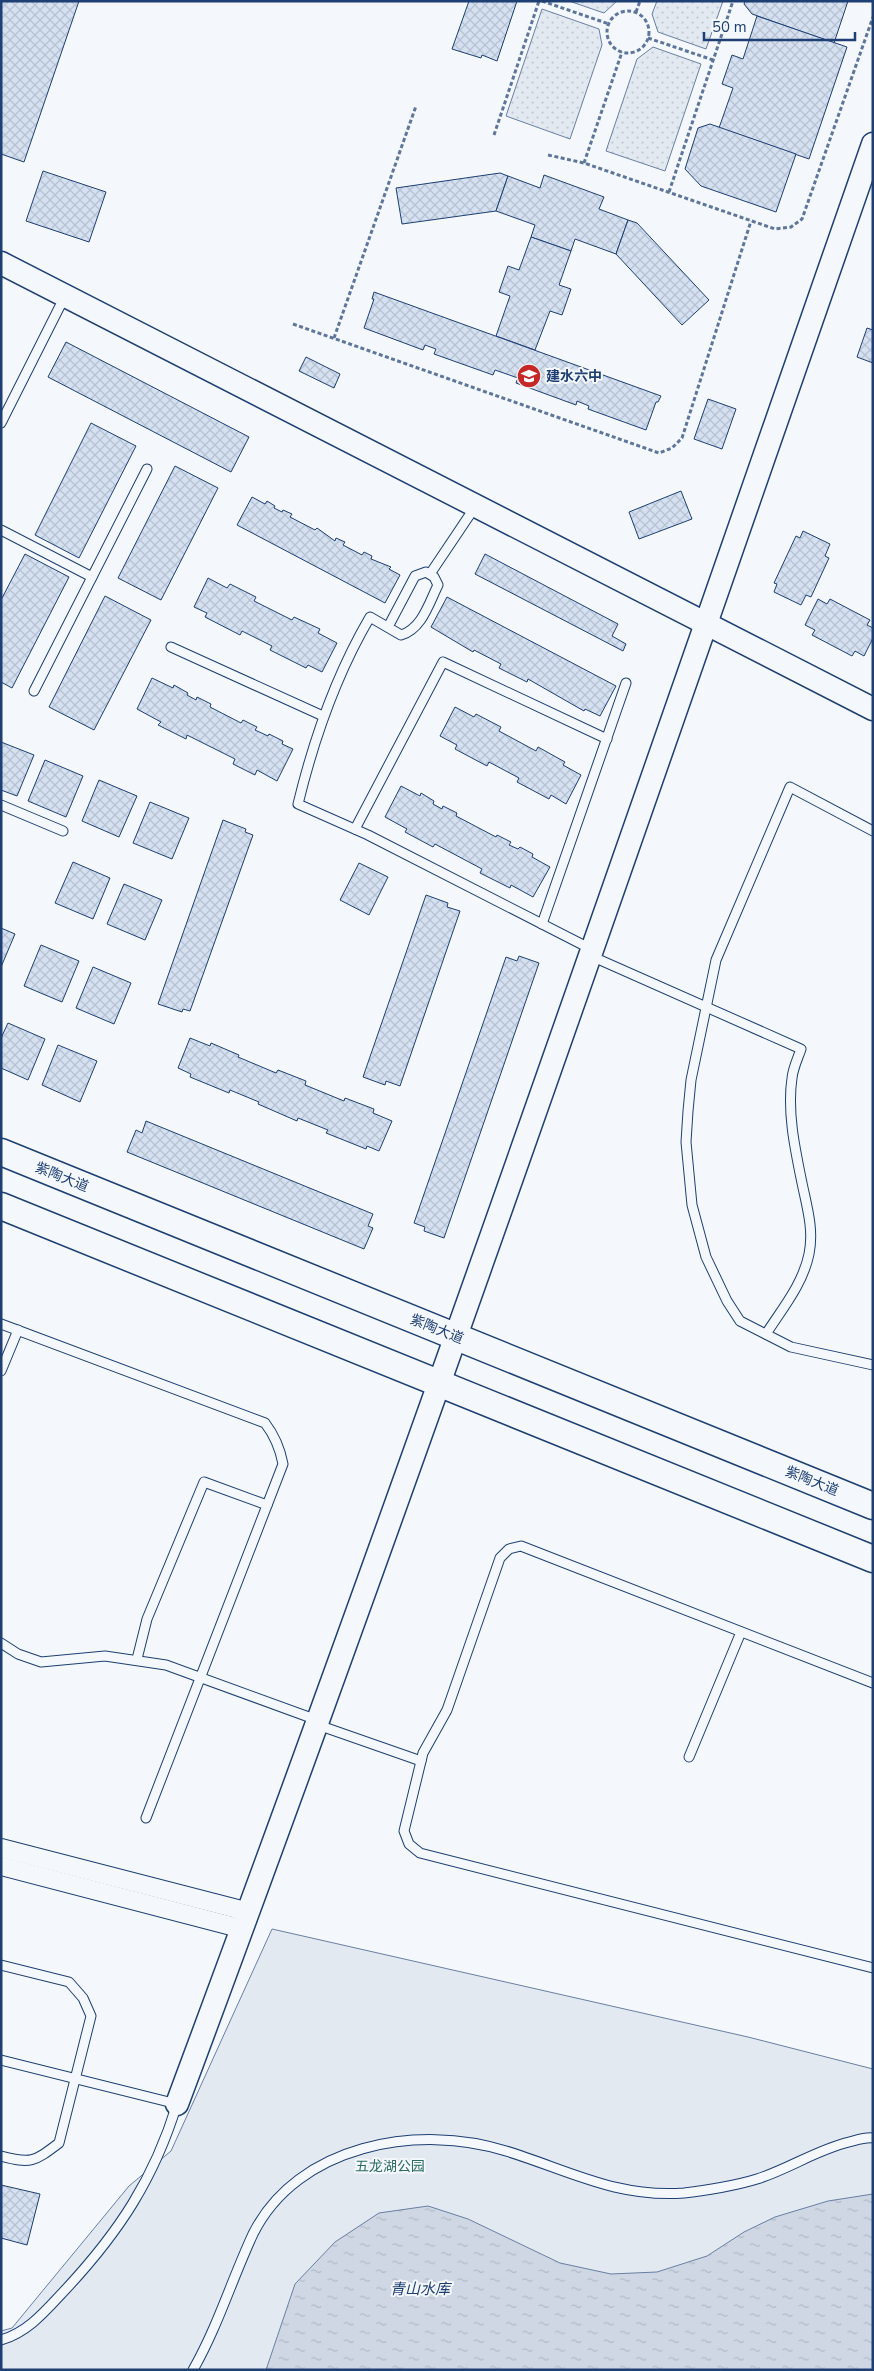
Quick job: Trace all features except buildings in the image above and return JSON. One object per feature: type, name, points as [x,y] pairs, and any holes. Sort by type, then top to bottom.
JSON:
[{"type":"main road","name":"紫陶大道","points":[[1,1152],[873,1506]]},
{"type":"main road","points":[[1,1206],[873,1559]]},
{"type":"street","points":[[177,2104],[246,1920],[455,1336],[873,144]]},
{"type":"street","points":[[1,263],[873,709]]},
{"type":"street","points":[[1,1848],[246,1920]]},
{"type":"street","points":[[1,1866],[246,1920]]},
{"type":"lane","points":[[1,423],[65,296]]},
{"type":"lane","points":[[34,692],[146,469]]},
{"type":"lane","points":[[430,574],[475,507]]},
{"type":"lane","points":[[1,530],[92,577]]},
{"type":"lane","points":[[388,627],[415,576],[420,573],[430,574],[438,585],[418,624],[411,632],[401,634],[388,627],[370,617],[348,658],[323,716],[298,804],[355,829],[542,924],[590,952],[706,1007],[801,1049],[792,1076],[790,1104],[800,1170],[811,1224],[812,1240],[805,1271],[766,1334]]},
{"type":"lane","points":[[171,646],[323,716]]},
{"type":"lane","points":[[355,829],[444,662],[607,739]]},
{"type":"lane","points":[[542,924],[626,683]]},
{"type":"lane","points":[[873,831],[790,787],[716,960],[691,1080],[686,1142],[692,1205],[706,1257],[727,1300],[740,1321],[791,1347],[873,1365]]},
{"type":"lane","points":[[1,805],[63,831]]},
{"type":"lane","points":[[1,1324],[266,1423],[277,1440],[283,1464],[146,1818]]},
{"type":"lane","points":[[1,1371],[18,1330]]},
{"type":"lane","points":[[137,1659],[147,1619],[204,1482],[267,1505]]},
{"type":"lane","points":[[873,1683],[521,1546],[509,1549],[500,1558],[447,1710],[423,1753],[404,1831],[409,1844],[420,1853],[873,1968]]},
{"type":"lane","points":[[689,1757],[740,1632]]},
{"type":"lane","points":[[1,1643],[18,1654],[41,1662],[105,1656],[137,1659],[166,1665],[421,1761]]},
{"type":"lane","points":[[1,1965],[69,1982],[83,1998],[91,2016],[59,2143],[41,2156],[25,2162],[1,2156]]},
{"type":"lane","points":[[1,2060],[177,2104],[159,2158],[144,2187],[108,2241],[39,2318],[20,2332],[1,2340]]},
{"type":"lane","points":[[193,2370],[208,2344],[254,2233],[277,2198],[312,2170],[354,2151],[403,2139],[454,2140],[504,2150],[587,2180],[626,2191],[684,2193],[757,2179],[827,2148],[873,2138]]},
{"type":"path","points":[[494,135],[541,1],[609,24]]},
{"type":"path","points":[[636,13],[640,1]]},
{"type":"path","points":[[669,192],[733,1]]},
{"type":"path","points":[[626,11],[636,13],[647,22],[648,38],[642,48],[634,52],[622,52],[608,38],[609,24],[619,13],[626,11]]},
{"type":"path","points":[[548,155],[584,163],[775,229],[791,227],[802,218],[873,17]]},
{"type":"path","points":[[648,38],[713,60]]},
{"type":"path","points":[[584,163],[622,52]]},
{"type":"path","points":[[334,338],[416,106]]},
{"type":"path","points":[[293,324],[659,453],[666,451],[682,438],[751,221]]},
{"type":"green space","points":[[569,1],[617,1],[604,13]]},
{"type":"green space","points":[[657,1],[723,1],[706,49],[658,32],[652,14]]},
{"type":"green space","points":[[542,9],[599,29],[602,45],[570,139],[506,116]]},
{"type":"green space","points":[[653,47],[701,64],[665,171],[606,151],[637,59]]},
{"type":"green space","name":"五龙湖公园","points":[[272,1929],[748,2037],[873,2069],[873,2370],[1,2370],[1,2331],[12,2328],[129,2186],[171,2151]]},
{"type":"water","name":"青山水库","points":[[873,2194],[873,2370],[266,2370],[295,2284],[335,2242],[379,2213],[428,2206],[468,2219],[560,2263],[611,2274],[657,2272],[707,2256],[744,2232],[775,2217],[828,2201]]},
{"type":"place","name":"建水六中","points":[[529,376]]}]
